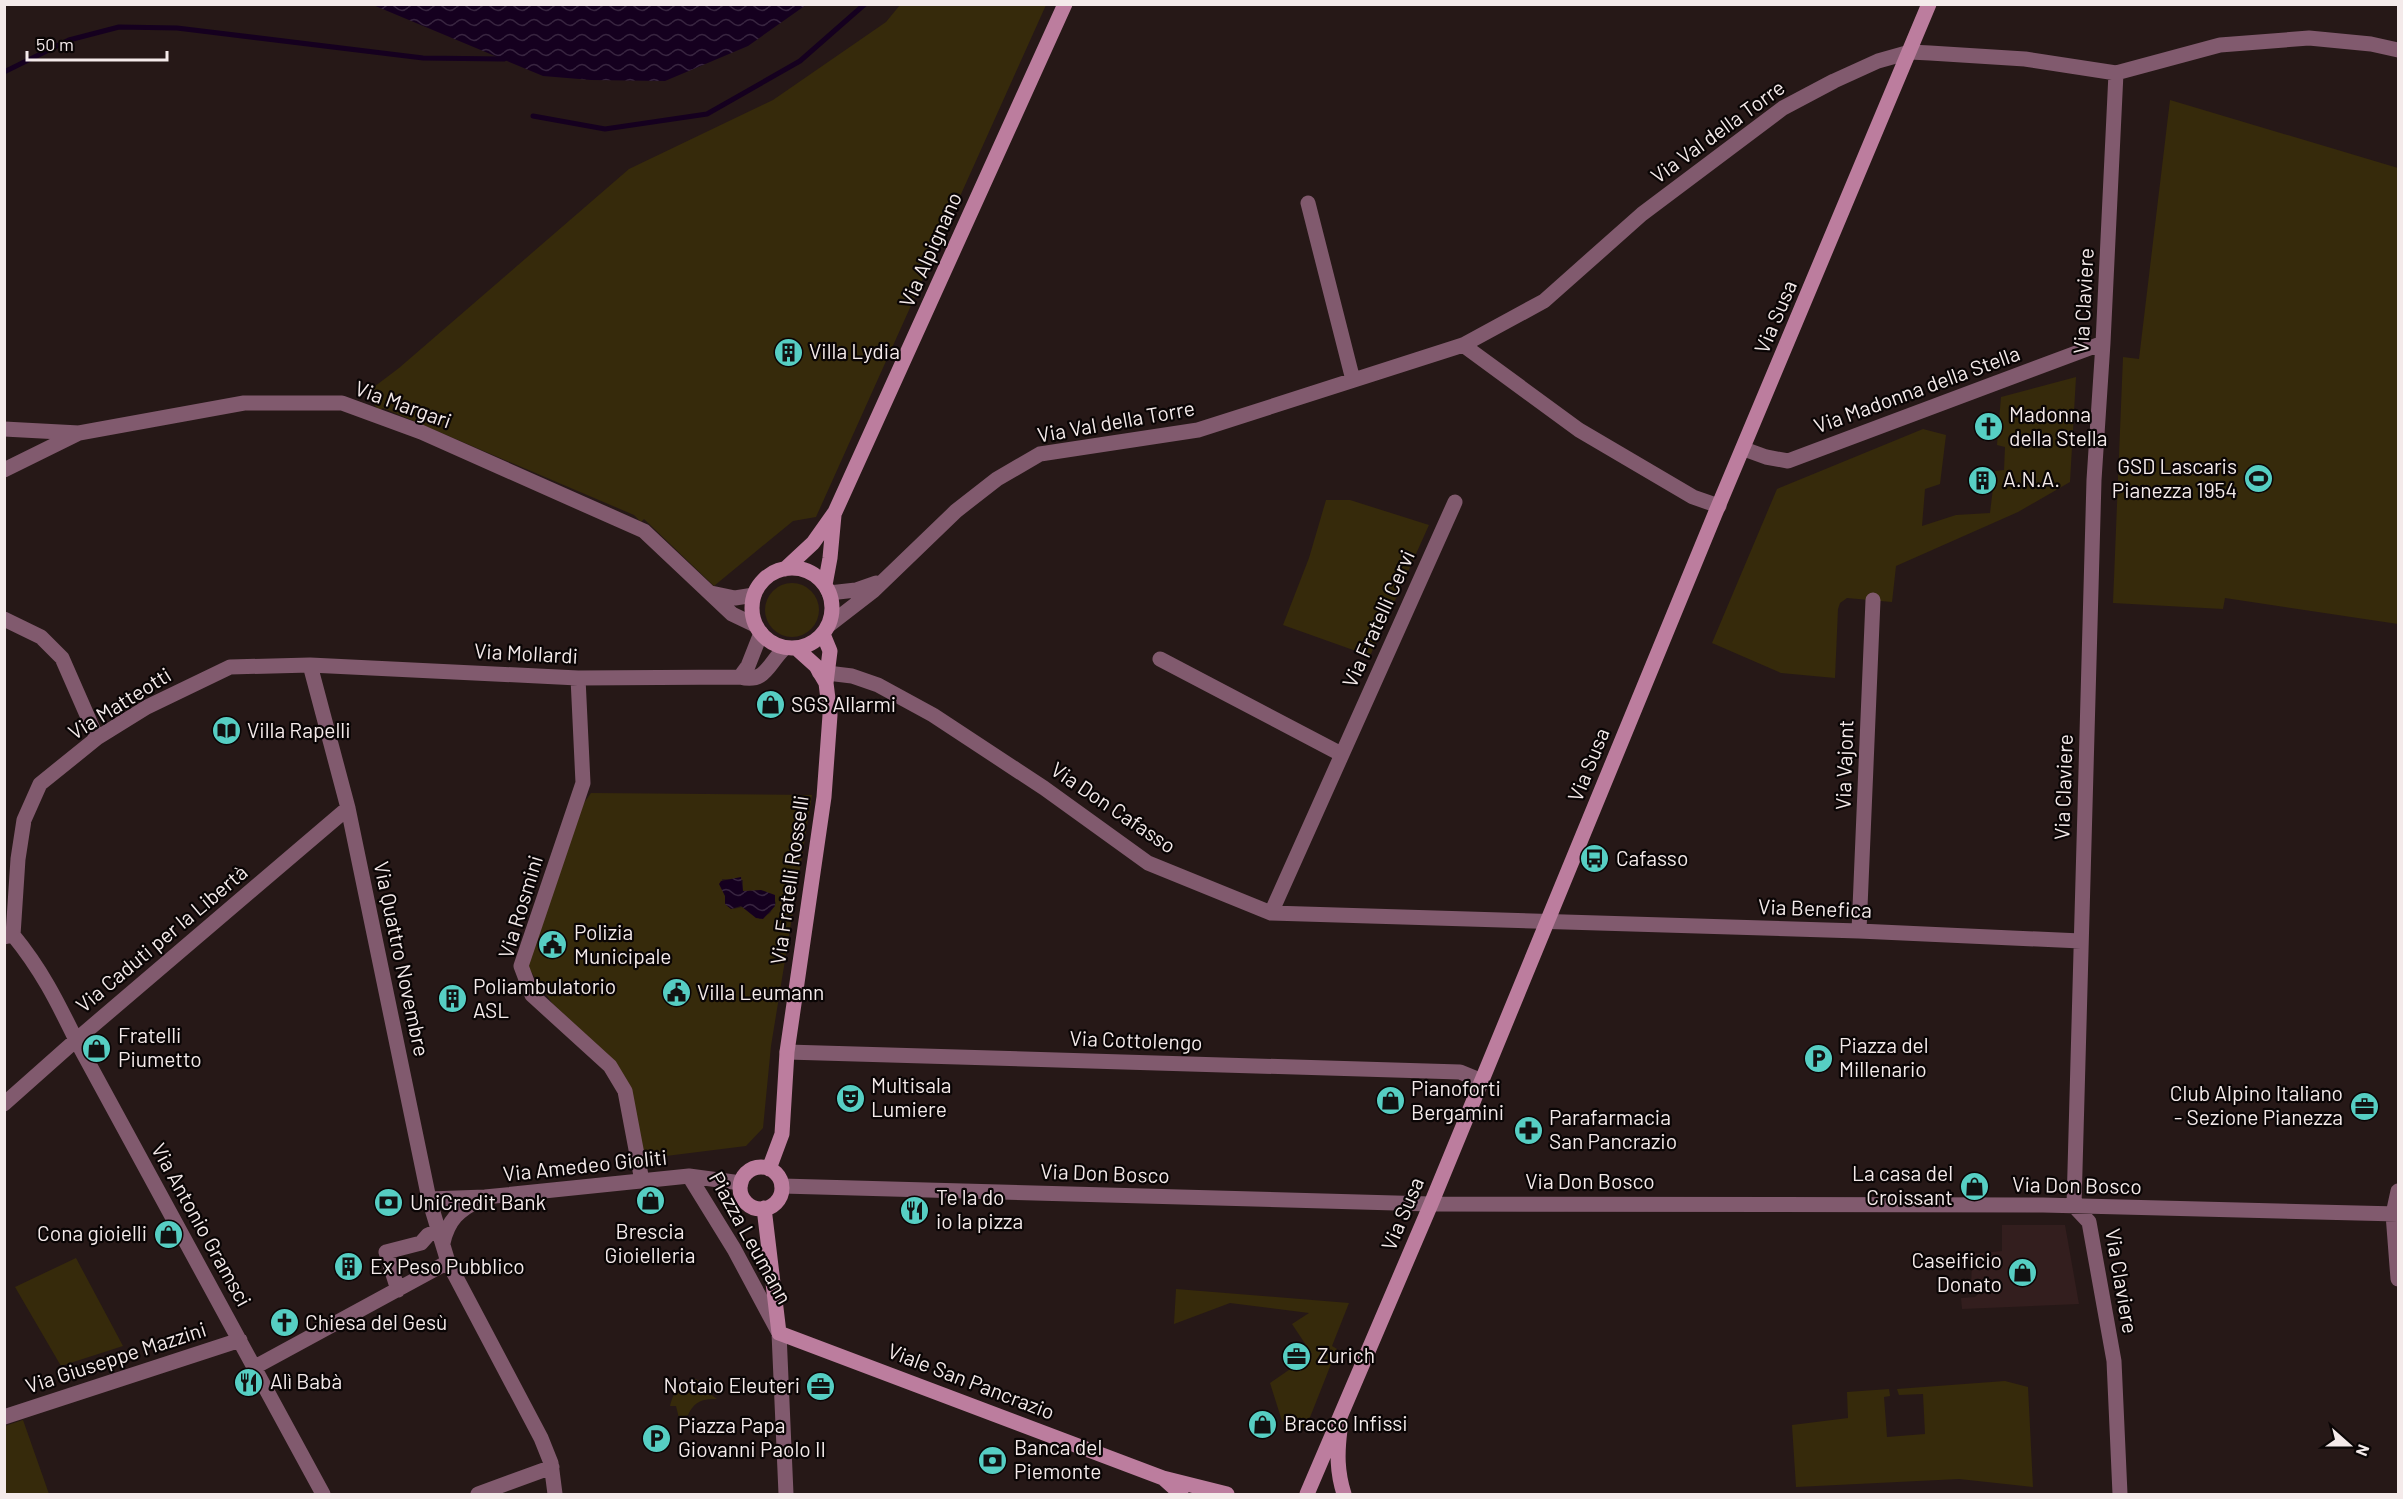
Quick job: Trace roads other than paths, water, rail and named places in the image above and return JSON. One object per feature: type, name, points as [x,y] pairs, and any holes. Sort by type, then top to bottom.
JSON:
[{"type":"street","name":"Via Alpignano","points":[[785,569],[813,543],[834,512],[1065,4]]},
{"type":"street","name":"Via Susa","points":[[1306,1494],[1431,1204],[1929,4]]},
{"type":"street","name":"Via Val della Torre","points":[[826,629],[887,577],[956,511],[996,479],[1040,454],[1198,430],[1463,345],[1544,301],[1642,214],[1783,108],[1878,61],[1910,52],[2025,59],[2116,73],[2220,45],[2309,38],[2371,44],[2398,50]]},
{"type":"street","name":"Via Claviere","points":[[2116,73],[2094,480],[2074,1206],[2089,1222],[2114,1360],[2120,1494]]},
{"type":"street","points":[[1308,203],[1353,380]]},
{"type":"street","name":"Via Madonna della Stella","points":[[1744,449],[1766,457],[1788,460],[2103,343]]},
{"type":"street","points":[[1463,345],[1580,430],[1693,496],[1719,506]]},
{"type":"street","name":"Via Margari","points":[[4,429],[79,433],[244,403],[342,404],[421,432],[644,531],[732,614],[758,629]]},
{"type":"street","points":[[4,470],[79,433]]},
{"type":"street","name":"Via Fratelli Cervi","points":[[1270,913],[1455,502]]},
{"type":"street","name":"Via Alpignano","points":[[827,589],[834,512]]},
{"type":"street","points":[[791,648],[816,641],[826,629],[832,609],[827,589],[811,573],[785,569],[766,578],[754,595],[752,605],[758,629],[768,640],[791,648],[809,658],[825,675]]},
{"type":"street","name":"Via Val della Torre","points":[[827,589],[856,590],[887,577]]},
{"type":"street","points":[[711,593],[735,598],[754,595]]},
{"type":"street","name":"Via Vajont","points":[[1859,931],[1873,600]]},
{"type":"street","points":[[4,619],[41,637],[62,657],[97,738]]},
{"type":"street","points":[[740,677],[748,666],[758,629]]},
{"type":"street","name":"Via Fratelli Rosselli","points":[[769,1168],[782,1134],[787,1052],[824,797],[830,715],[825,675],[830,651],[826,629]]},
{"type":"street","name":"Via Mollardi","points":[[310,665],[579,678],[740,677],[752,680],[766,672],[774,657],[791,648]]},
{"type":"street","points":[[1160,659],[1341,754]]},
{"type":"street","name":"Via Matteotti","points":[[76,1040],[50,986],[35,962],[9,936],[24,820],[40,784],[97,738],[147,707],[230,667],[310,665]]},
{"type":"street","name":"Via Quattro Novembre","points":[[310,665],[348,808],[429,1199],[448,1263],[541,1438],[552,1467],[555,1494]]},
{"type":"street","name":"Via Don Cafasso","points":[[825,675],[852,676],[878,685],[933,715],[1044,788],[1149,863],[1270,913],[1547,920]]},
{"type":"street","name":"Via Rosmini","points":[[579,678],[583,783],[521,966],[532,994],[610,1066],[625,1091],[642,1181]]},
{"type":"street","name":"Via Caduti per la Libertà","points":[[4,1104],[348,808]]},
{"type":"street","name":"Via Benefica","points":[[1547,920],[2081,941]]},
{"type":"street","name":"Via Antonio Gramsci","points":[[76,1040],[323,1494]]},
{"type":"street","name":"Via Cottolengo","points":[[787,1052],[1460,1072],[1482,1081]]},
{"type":"street","points":[[756,1168],[769,1168],[779,1177],[782,1186],[780,1196],[777,1202],[764,1208],[752,1206],[742,1196],[741,1183],[749,1171],[756,1168]]},
{"type":"street","name":"Via Amedeo Gioliti","points":[[429,1199],[485,1197],[689,1176]]},
{"type":"street","name":"Piazza Leumann","points":[[689,1176],[741,1183]]},
{"type":"street","name":"Piazza Leumann","points":[[689,1176],[734,1249],[779,1332]]},
{"type":"street","name":"Via Don Bosco","points":[[782,1186],[1431,1204],[2074,1206],[2396,1214]]},
{"type":"street","points":[[2398,1191],[2396,1214],[2398,1279]]},
{"type":"street","name":"Via Amedeo Gioliti","points":[[441,1237],[456,1214],[485,1197]]},
{"type":"street","name":"Piazza Leumann","points":[[764,1208],[779,1332]]},
{"type":"street","points":[[398,1290],[386,1252],[421,1243],[428,1235],[441,1237]]},
{"type":"street","points":[[255,1367],[448,1263]]},
{"type":"street","points":[[779,1332],[786,1494]]},
{"type":"street","name":"Viale San Pancrazio","points":[[779,1332],[1163,1478],[1227,1494]]},
{"type":"street","name":"Via Giuseppe Mazzini","points":[[4,1417],[240,1340]]},
{"type":"street","points":[[1343,1410],[1337,1457],[1338,1475],[1344,1494]]},
{"type":"street","points":[[478,1494],[552,1467]]},
{"type":"street","name":"Viale San Pancrazio","points":[[1163,1478],[1181,1494]]},
{"type":"water","points":[[373,5],[806,5],[748,46],[665,81],[591,80],[543,76]]},
{"type":"water","points":[[741,877],[743,891],[761,890],[775,895],[775,906],[763,919],[756,918],[741,906],[731,909],[725,904],[725,896],[719,884],[721,881]]},
{"type":"waterway","points":[[533,116],[605,129],[707,114],[800,61],[865,4]]},
{"type":"waterway","points":[[4,72],[69,40],[119,27],[177,28],[423,58],[504,59],[508,56]]},
{"type":"place","name":"Villa Lydia","points":[[788,352]]},
{"type":"place","name":"Madonna della Stella","points":[[1988,427]]},
{"type":"place","name":"GSD Lascaris Pianezza 1954","points":[[2258,479]]},
{"type":"place","name":"A.N.A.","points":[[1982,480]]},
{"type":"place","name":"SGS Allarmi","points":[[770,705]]},
{"type":"place","name":"Villa Rapelli","points":[[226,731]]},
{"type":"place","name":"Cafasso","points":[[1595,859]]},
{"type":"place","name":"Polizia Municipale","points":[[553,945]]},
{"type":"place","name":"Villa Leumann","points":[[676,993]]},
{"type":"place","name":"Poliambulatorio ASL","points":[[452,999]]},
{"type":"place","name":"Fratelli Piumetto","points":[[97,1048]]},
{"type":"place","name":"Piazza del Millenario","points":[[1818,1058]]},
{"type":"place","name":"Multisala Lumiere","points":[[850,1098]]},
{"type":"place","name":"Pianoforti Bergamini","points":[[1390,1101]]},
{"type":"place","name":"Club Alpino Italiano - Sezione Pianezza","points":[[2364,1106]]},
{"type":"place","name":"Parafarmacia San Pancrazio","points":[[1528,1130]]},
{"type":"place","name":"La casa del Croissant","points":[[1974,1186]]},
{"type":"place","name":"Brescia Gioielleria","points":[[650,1201]]},
{"type":"place","name":"UniCredit Bank","points":[[389,1203]]},
{"type":"place","name":"Te la do io la pizza","points":[[915,1210]]},
{"type":"place","name":"Cona gioielli","points":[[168,1234]]},
{"type":"place","name":"Ex Peso Pubblico","points":[[349,1267]]},
{"type":"place","name":"Caseificio Donato","points":[[2023,1273]]},
{"type":"place","name":"Chiesa del Gesù","points":[[284,1323]]},
{"type":"place","name":"Zurich","points":[[1296,1356]]},
{"type":"place","name":"Alì Babà","points":[[249,1382]]},
{"type":"place","name":"Notaio Eleuteri","points":[[821,1386]]},
{"type":"place","name":"Bracco Infissi","points":[[1263,1424]]},
{"type":"place","name":"Piazza Papa Giovanni Paolo II","points":[[657,1438]]},
{"type":"place","name":"Banca del Piemonte","points":[[993,1460]]}]
